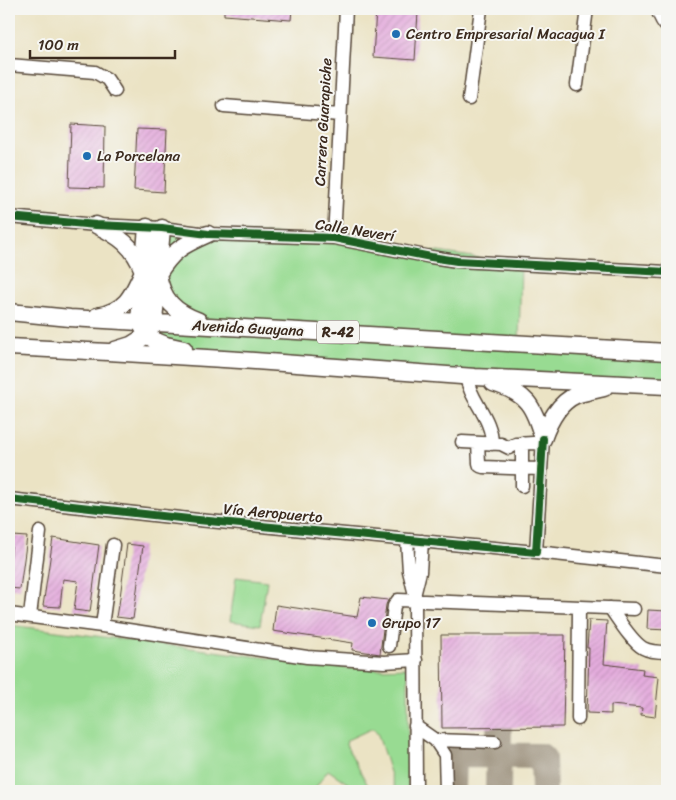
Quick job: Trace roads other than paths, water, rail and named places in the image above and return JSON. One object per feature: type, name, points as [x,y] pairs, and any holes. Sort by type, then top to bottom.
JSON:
[{"type":"main road","points":[[96,224],[127,244],[151,272],[164,296],[179,311],[188,317],[219,326]]},
{"type":"main road","points":[[154,228],[147,326],[156,341],[166,345],[240,360]]},
{"type":"main road","points":[[70,318],[98,316],[118,310],[127,302],[151,272],[188,242],[208,234]]},
{"type":"main road","name":"Avenida Guayana","points":[[9,312],[147,326],[219,326],[667,352]]},
{"type":"main road","points":[[108,352],[131,345],[147,326]]},
{"type":"main road","name":"R-42","points":[[9,347],[240,360],[470,377],[667,386]]},
{"type":"main road","points":[[470,377],[506,387],[519,394],[536,414],[542,442]]},
{"type":"main road","points":[[542,442],[549,423],[564,403],[575,396],[624,384]]},
{"type":"street","name":"Carrera Guarapiche","points":[[334,238],[346,9]]},
{"type":"street","points":[[469,99],[481,9]]},
{"type":"street","points":[[577,85],[587,9]]},
{"type":"street","points":[[657,9],[658,14],[667,27]]},
{"type":"street","points":[[9,65],[95,72],[107,79],[115,91]]},
{"type":"street","points":[[224,106],[340,114]]},
{"type":"street","name":"Calle Neverí","points":[[9,217],[208,234],[334,238],[456,261],[667,272]]},
{"type":"street","points":[[470,377],[467,384],[490,426],[496,444]]},
{"type":"street","points":[[462,442],[496,444],[508,440],[519,443],[542,442],[536,552]]},
{"type":"street","points":[[478,443],[480,466],[540,469]]},
{"type":"street","points":[[519,443],[523,468],[522,486]]},
{"type":"street","name":"Vía Aeropuerto","points":[[9,500],[667,566]]},
{"type":"street","points":[[30,616],[40,532]]},
{"type":"street","points":[[407,540],[409,571],[415,598],[416,791]]},
{"type":"street","points":[[415,598],[420,572],[422,541]]},
{"type":"street","points":[[102,626],[113,545]]},
{"type":"street","points":[[389,646],[394,606],[398,600],[415,598],[579,607],[634,608]]},
{"type":"street","points":[[578,719],[579,607]]},
{"type":"street","points":[[610,608],[636,643],[650,651],[667,652]]},
{"type":"street","points":[[9,614],[308,657],[384,662],[416,660]]},
{"type":"street","points":[[415,726],[434,740],[445,756],[446,791]]},
{"type":"street","points":[[434,740],[495,742]]},
{"type":"place","name":"Centro Empresarial Macagua I","points":[[396,34]]},
{"type":"place","name":"La Porcelana","points":[[87,156]]},
{"type":"place","name":"Grupo 17","points":[[372,623]]}]
